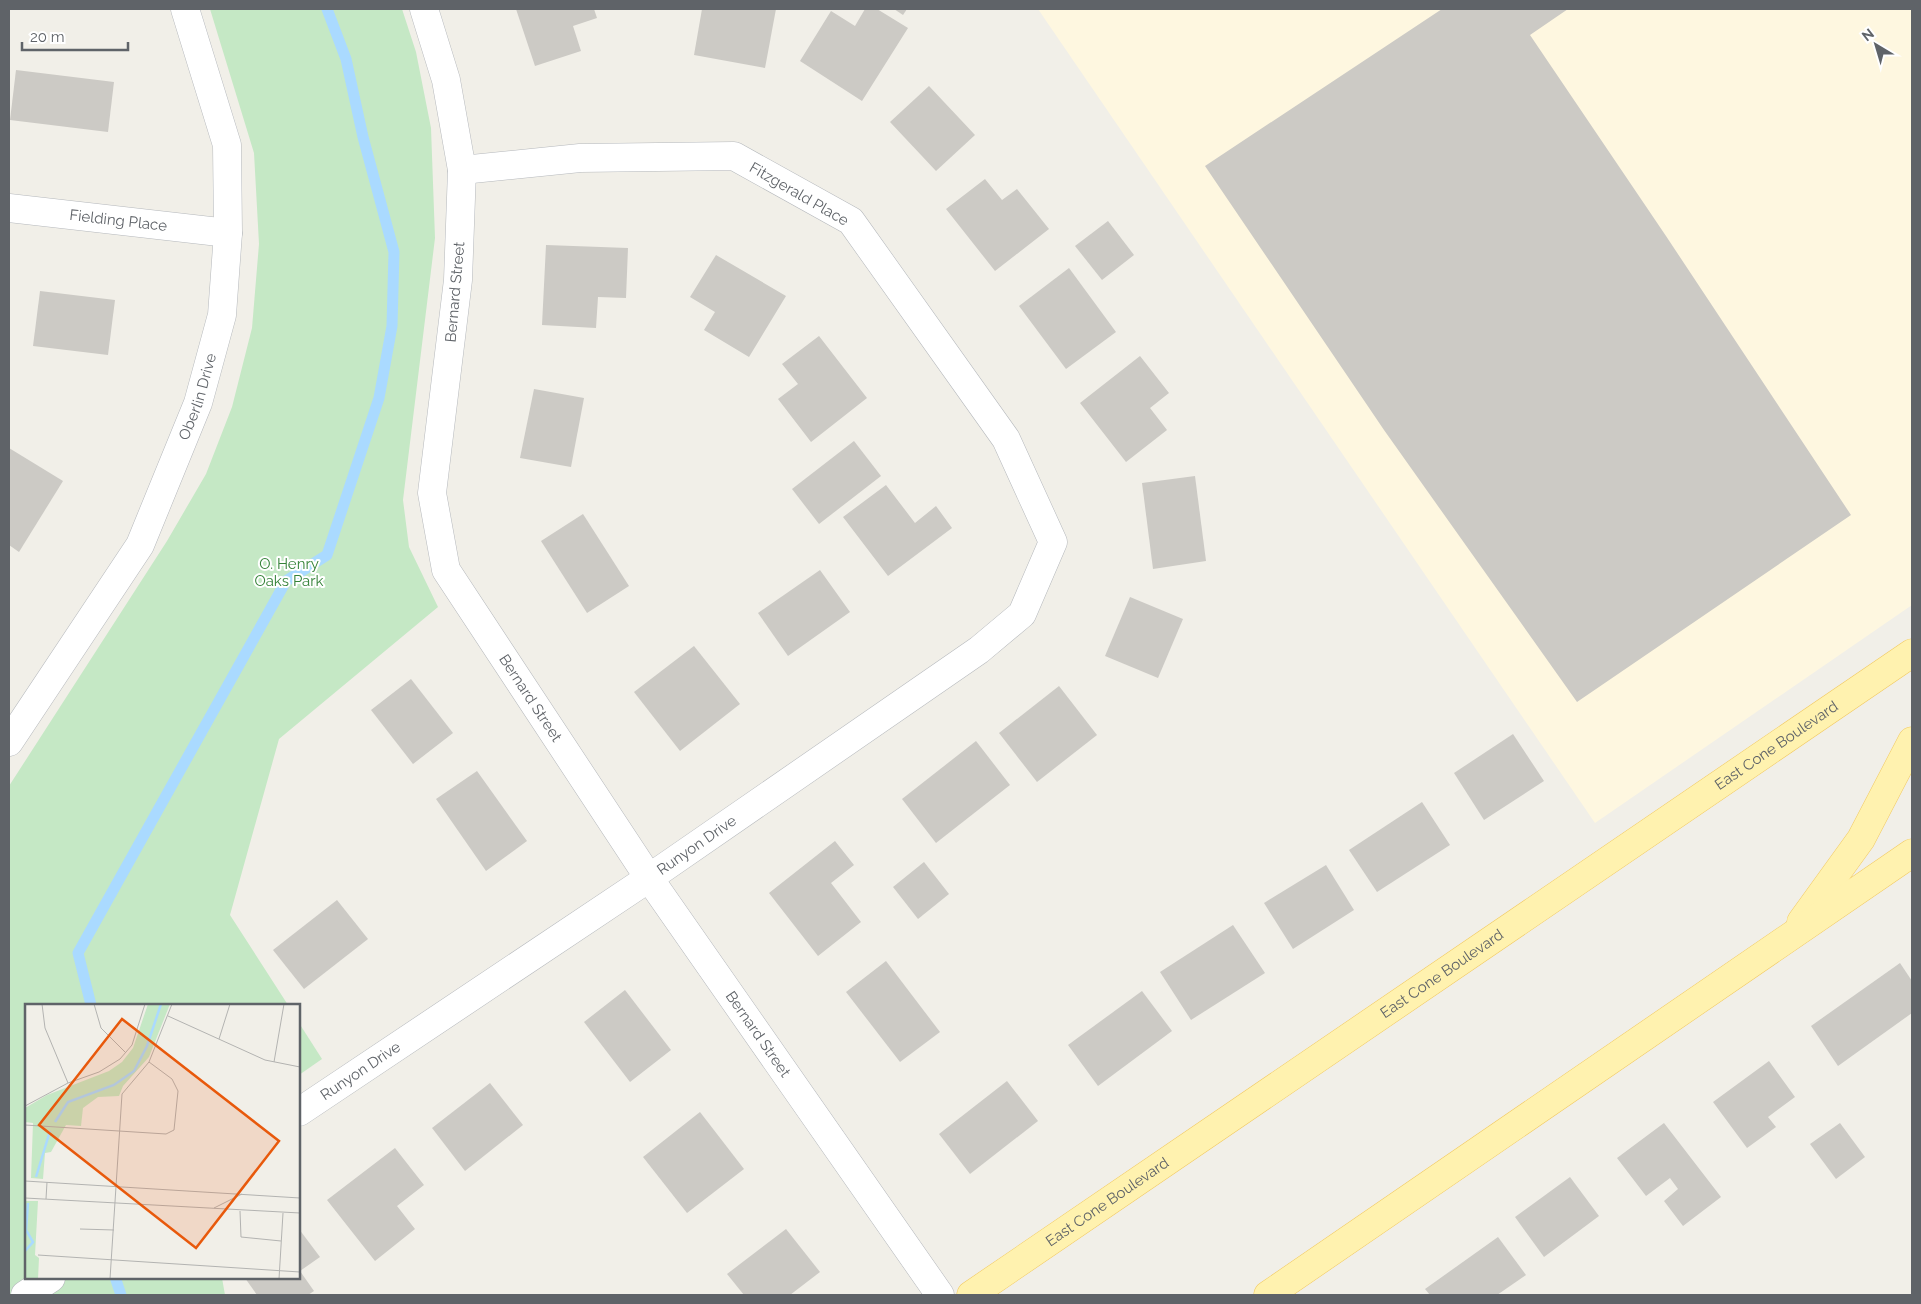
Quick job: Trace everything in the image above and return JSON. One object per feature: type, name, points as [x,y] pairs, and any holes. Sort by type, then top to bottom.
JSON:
[{"type":"main road","name":"East Cone Boulevard","points":[[971,1295],[1912,653]]},
{"type":"main road","points":[[1790,938],[1860,839],[1912,741]]},
{"type":"main road","points":[[1268,1295],[1912,853]]},
{"type":"street","name":"Oberlin Drive","points":[[9,742],[140,545],[200,394],[222,315],[228,233],[227,145],[185,9]]},
{"type":"street","name":"Bernard Street","points":[[424,9],[446,80],[462,170],[458,280],[432,494],[446,570],[649,878],[940,1295]]},
{"type":"street","name":"Fitzgerald Place","points":[[462,170],[580,158],[734,156],[851,221],[1006,439],[1053,542]]},
{"type":"street","name":"Fielding Place","points":[[9,208],[228,233]]},
{"type":"street","name":"Runyon Drive","points":[[300,1111],[649,878],[979,650],[1022,614],[1053,542]]},
{"type":"street","points":[[25,1295],[49,1279]]},
{"type":"shaded area","points":[[1038,9],[1912,9],[1912,605],[1595,823]]},
{"type":"green space","name":"O. Henry Oaks Park","points":[[210,9],[402,9],[416,52],[431,128],[435,238],[403,500],[409,547],[438,607],[279,739],[230,915],[287,1004],[25,1004],[25,1279],[222,1279],[225,1295],[9,1295],[9,786],[167,541],[206,474],[232,407],[252,328],[259,244],[254,153]]},
{"type":"green space","points":[[300,1025],[322,1059],[300,1074]]},
{"type":"building","points":[[516,9],[594,9],[597,18],[573,26],[581,51],[535,66]]},
{"type":"building","points":[[702,9],[776,9],[765,68],[694,55]]},
{"type":"building","points":[[865,9],[877,9],[908,28],[862,101],[800,61],[831,11],[855,26]]},
{"type":"building","points":[[894,9],[907,9],[903,15]]},
{"type":"building","points":[[1442,9],[1568,9],[1530,35],[1851,515],[1577,702],[1384,430],[1205,166]]},
{"type":"building","points":[[16,70],[114,82],[108,132],[10,120]]},
{"type":"building","points":[[929,86],[975,135],[936,171],[890,122]]},
{"type":"building","points":[[985,179],[1002,200],[1017,189],[1049,229],[995,271],[946,209]]},
{"type":"building","points":[[1108,221],[1134,255],[1102,280],[1075,246]]},
{"type":"building","points":[[546,245],[628,248],[626,298],[598,297],[596,328],[542,325]]},
{"type":"building","points":[[716,255],[786,296],[749,357],[704,330],[715,312],[690,297]]},
{"type":"building","points":[[1069,268],[1116,332],[1066,369],[1019,306]]},
{"type":"building","points":[[40,291],[115,300],[108,355],[33,346]]},
{"type":"building","points":[[819,336],[867,398],[811,442],[778,399],[798,384],[782,364]]},
{"type":"building","points":[[1140,356],[1169,393],[1150,408],[1167,430],[1126,462],[1080,403]]},
{"type":"building","points":[[534,389],[584,398],[571,467],[520,458]]},
{"type":"building","points":[[854,441],[881,476],[819,524],[792,489]]},
{"type":"building","points":[[9,448],[63,481],[19,552],[9,545]]},
{"type":"building","points":[[1195,476],[1206,561],[1153,569],[1142,483]]},
{"type":"building","points":[[886,485],[915,523],[936,506],[952,528],[888,576],[843,517]]},
{"type":"building","points":[[583,514],[629,586],[587,613],[541,541]]},
{"type":"building","points":[[820,570],[850,612],[788,656],[758,613]]},
{"type":"building","points":[[1130,597],[1183,619],[1158,678],[1105,656]]},
{"type":"building","points":[[694,646],[740,704],[680,751],[634,692]]},
{"type":"building","points":[[411,679],[453,733],[413,764],[371,710]]},
{"type":"building","points":[[1059,686],[1097,735],[1037,782],[999,733]]},
{"type":"building","points":[[1513,734],[1544,781],[1484,820],[1454,773]]},
{"type":"building","points":[[976,741],[1010,785],[936,843],[902,799]]},
{"type":"building","points":[[477,771],[527,841],[486,871],[436,799]]},
{"type":"building","points":[[1422,802],[1450,845],[1377,892],[1349,850]]},
{"type":"building","points":[[835,841],[854,865],[831,883],[861,922],[818,956],[769,893]]},
{"type":"building","points":[[924,862],[949,894],[918,919],[893,887]]},
{"type":"building","points":[[1326,865],[1354,910],[1293,949],[1264,903]]},
{"type":"building","points":[[337,900],[368,939],[304,989],[273,950]]},
{"type":"building","points":[[1233,925],[1265,973],[1191,1020],[1160,972]]},
{"type":"building","points":[[886,961],[940,1032],[900,1062],[846,992]]},
{"type":"building","points":[[1900,963],[1912,981],[1912,1013],[1838,1066],[1811,1026]]},
{"type":"building","points":[[625,990],[671,1050],[630,1082],[584,1022]]},
{"type":"building","points":[[1142,991],[1172,1031],[1098,1086],[1068,1045]]},
{"type":"building","points":[[1769,1061],[1795,1097],[1768,1117],[1776,1127],[1747,1148],[1713,1102]]},
{"type":"building","points":[[1007,1081],[1038,1121],[970,1174],[939,1134]]},
{"type":"building","points":[[490,1083],[523,1125],[465,1171],[432,1128]]},
{"type":"building","points":[[700,1112],[744,1169],[687,1213],[643,1157]]},
{"type":"building","points":[[1664,1123],[1721,1197],[1683,1226],[1664,1201],[1678,1189],[1670,1178],[1646,1196],[1617,1158]]},
{"type":"building","points":[[1840,1123],[1865,1157],[1836,1179],[1810,1144]]},
{"type":"building","points":[[395,1148],[424,1185],[397,1206],[415,1229],[375,1261],[327,1200]]},
{"type":"building","points":[[1570,1177],[1599,1216],[1544,1257],[1515,1217]]},
{"type":"building","points":[[786,1229],[820,1272],[790,1295],[744,1295],[727,1274]]},
{"type":"building","points":[[300,1230],[320,1257],[300,1271]]},
{"type":"building","points":[[1498,1237],[1526,1275],[1497,1295],[1430,1295],[1425,1289]]},
{"type":"building","points":[[300,1271],[314,1291],[308,1295],[257,1295],[246,1279],[300,1279]]},
{"type":"waterway","points":[[91,1004],[78,953],[286,581],[327,555],[379,398],[392,326],[394,252],[363,137],[346,59],[327,9]]},
{"type":"waterway","points":[[116,1280],[121,1295]]}]
